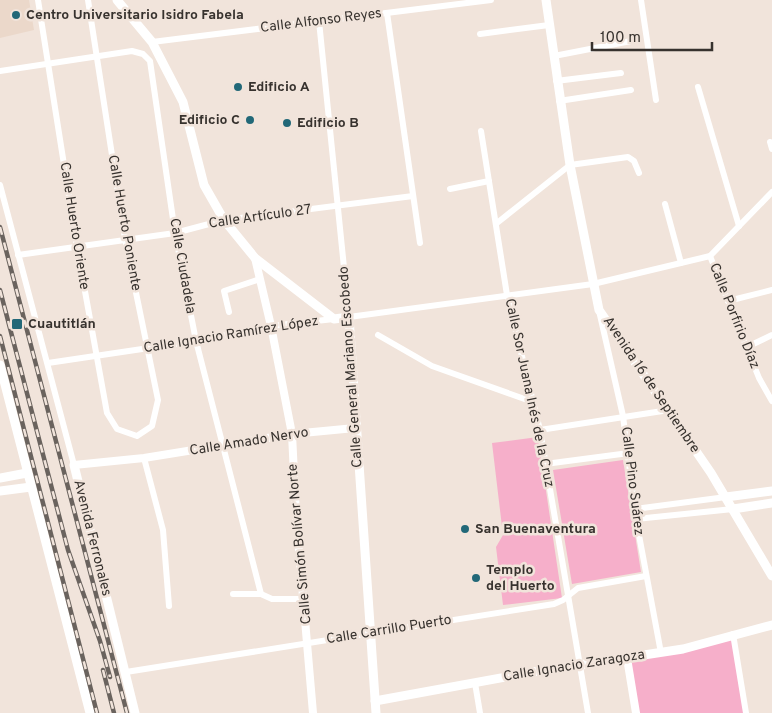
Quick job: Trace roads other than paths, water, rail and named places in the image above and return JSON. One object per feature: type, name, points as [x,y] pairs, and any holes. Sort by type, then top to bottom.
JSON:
[{"type":"main road","points":[[117,0],[152,42],[183,102],[204,185],[224,220],[255,258],[334,319]]},
{"type":"main road","name":"Avenida 16 de Septiembre","points":[[546,0],[559,101],[599,310],[669,410],[726,497],[772,576]]},
{"type":"main road","name":"Calle Ignacio Ramírez López","points":[[334,319],[350,317]]},
{"type":"main road","name":"Calle General Mariano Escobedo","points":[[350,317],[376,713]]},
{"type":"main road","points":[[0,365],[90,713]]},
{"type":"main road","name":"Avenida Ferronales","points":[[74,465],[135,713]]},
{"type":"main road","points":[[0,478],[27,473]]},
{"type":"main road","points":[[0,491],[31,487]]},
{"type":"main road","points":[[726,497],[772,491]]},
{"type":"main road","points":[[733,509],[772,503]]},
{"type":"main road","name":"Calle Ignacio Zaragoza","points":[[375,700],[579,664],[683,649],[772,625]]},
{"type":"street","name":"Calle Huerto Oriente","points":[[38,0],[76,247],[106,413],[117,429],[136,436]]},
{"type":"street","name":"Calle Huerto Poniente","points":[[88,0],[125,239],[158,400],[152,426],[136,436]]},
{"type":"street","name":"Calle Alfonso Reyes","points":[[152,42],[491,0]]},
{"type":"street","points":[[641,0],[656,100]]},
{"type":"street","points":[[386,13],[420,243]]},
{"type":"street","name":"Calle General Mariano Escobedo","points":[[319,21],[350,317]]},
{"type":"street","points":[[480,34],[549,25]]},
{"type":"street","points":[[554,56],[632,41]]},
{"type":"street","name":"Calle Ciudadela","points":[[97,56],[132,51],[143,54],[150,61],[175,232],[196,341],[261,594]]},
{"type":"street","points":[[0,71],[97,56]]},
{"type":"street","points":[[556,82],[622,72]]},
{"type":"street","points":[[698,87],[739,226]]},
{"type":"street","points":[[559,101],[631,90]]},
{"type":"street","name":"Calle Sor Juana Inés de la Cruz","points":[[481,132],[508,295],[540,430],[588,713]]},
{"type":"street","points":[[497,223],[570,165],[628,157],[634,161],[639,173]]},
{"type":"street","points":[[450,189],[489,181]]},
{"type":"street","name":"Avenida Ferronales","points":[[0,185],[74,465]]},
{"type":"street","points":[[710,256],[772,192]]},
{"type":"street","name":"Calle Artículo 27","points":[[18,255],[175,232],[224,220],[413,196]]},
{"type":"street","points":[[664,204],[681,263]]},
{"type":"street","name":"Calle Ignacio Ramírez López","points":[[350,317],[593,284],[710,256]]},
{"type":"street","name":"Calle Porfirio Díaz","points":[[710,256],[759,378],[772,401]]},
{"type":"street","name":"Calle Simón Bolívar Norte","points":[[255,258],[271,326],[292,434],[296,514],[314,713]]},
{"type":"street","points":[[229,312],[224,291],[260,279]]},
{"type":"street","points":[[728,300],[772,290]]},
{"type":"street","name":"Calle Pino Suárez","points":[[599,310],[623,416],[636,519],[661,653]]},
{"type":"street","name":"Calle Ignacio Ramírez López","points":[[48,363],[196,341],[271,326],[334,319]]},
{"type":"street","points":[[378,335],[432,366],[533,402]]},
{"type":"street","points":[[747,348],[772,335]]},
{"type":"street","points":[[540,430],[669,410]]},
{"type":"street","name":"Calle Amado Nervo","points":[[74,465],[144,458],[292,434],[356,428]]},
{"type":"street","points":[[545,464],[629,453]]},
{"type":"street","points":[[144,458],[163,530],[169,606]]},
{"type":"street","points":[[635,509],[726,497]]},
{"type":"street","points":[[636,519],[733,509]]},
{"type":"street","name":"Calle Carrillo Puerto","points":[[126,672],[554,604],[563,600],[578,588],[646,576]]},
{"type":"street","points":[[233,594],[261,594],[272,599],[304,599]]},
{"type":"street","points":[[733,634],[746,713]]},
{"type":"street","points":[[627,658],[636,713]]},
{"type":"street","points":[[475,683],[480,713]]},
{"type":"railway","points":[[0,227],[127,713]]},
{"type":"railway","points":[[0,290],[68,550],[100,641],[110,677]]},
{"type":"railway","points":[[0,336],[97,713]]},
{"type":"railway","points":[[103,670],[114,713]]},
{"type":"place","name":"Centro Universitario Isidro Fabela","points":[[16,15]]},
{"type":"place","name":"Edificio A","points":[[238,87]]},
{"type":"place","name":"Edificio C","points":[[250,120]]},
{"type":"place","name":"Edificio B","points":[[287,123]]},
{"type":"place","name":"Cuautitlán","points":[[17,324]]},
{"type":"place","name":"San Buenaventura","points":[[465,529]]},
{"type":"place","name":"Templo del Huerto","points":[[476,578]]}]
